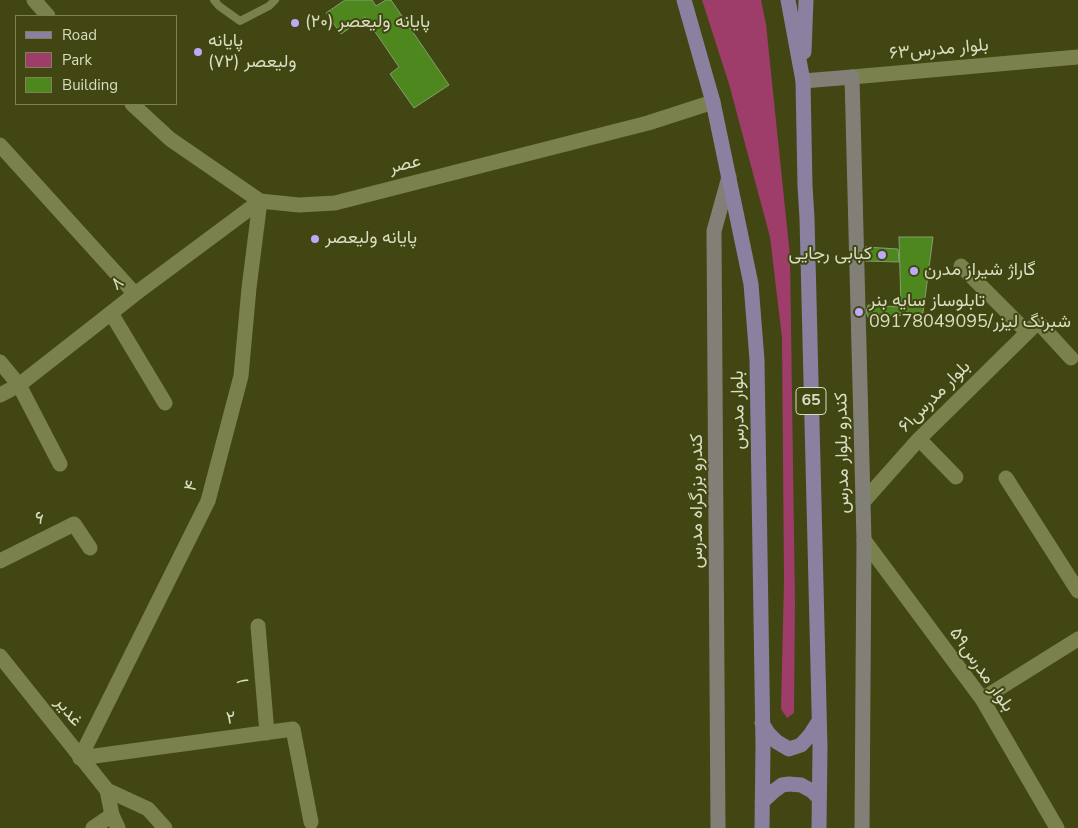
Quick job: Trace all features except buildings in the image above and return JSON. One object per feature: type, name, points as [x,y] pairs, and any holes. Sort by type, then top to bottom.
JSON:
[{"type":"main road","name":"بلوار مدرس","points":[[684,0],[712,102],[751,284],[757,360],[762,828]]},
{"type":"main road","points":[[788,0],[803,81]]},
{"type":"main road","name":"65","points":[[806,0],[803,81],[805,186],[808,218],[819,721],[819,828]]},
{"type":"main road","name":"بلوار مدرس۶۳","points":[[803,81],[852,77]]},
{"type":"main road","name":"کندرو بلوار مدرس","points":[[852,77],[864,540],[862,828]]},
{"type":"main road","name":"کندرو بزرگراه مدرس","points":[[718,828],[714,231],[729,176]]},
{"type":"main road","points":[[762,723],[777,742],[789,749],[801,745],[810,736],[819,721]]},
{"type":"main road","points":[[762,802],[774,790],[782,785],[789,784],[801,785],[812,791],[819,798]]},
{"type":"street","name":"بلوار مدرس۶۳","points":[[852,77],[1078,57]]},
{"type":"street","name":"عصر","points":[[133,105],[170,139],[260,201],[299,205],[335,202],[648,123],[712,102]]},
{"type":"street","points":[[0,145],[135,294]]},
{"type":"street","name":"۸","points":[[0,395],[19,385],[135,294],[260,201]]},
{"type":"street","name":"۴","points":[[80,758],[208,501],[241,376],[249,288],[260,201]]},
{"type":"street","points":[[961,266],[1070,358]]},
{"type":"street","points":[[112,313],[165,404]]},
{"type":"street","name":"بلوار مدرس۶۱","points":[[863,502],[918,439],[1032,327]]},
{"type":"street","points":[[0,362],[19,385],[60,464]]},
{"type":"street","points":[[918,439],[956,477]]},
{"type":"street","points":[[1006,478],[1078,591]]},
{"type":"street","name":"۶","points":[[0,561],[74,524],[90,548]]},
{"type":"street","name":"بلوار مدرس۵۹","points":[[864,540],[982,699],[1057,828]]},
{"type":"street","name":"۱","points":[[258,626],[267,733]]},
{"type":"street","points":[[982,699],[1078,639]]},
{"type":"street","name":"غدیر","points":[[0,656],[107,790]]},
{"type":"street","name":"۲","points":[[80,758],[293,729],[311,822]]},
{"type":"street","points":[[93,828],[115,821],[107,790]]},
{"type":"street","points":[[107,790],[148,809],[165,828]]},
{"type":"lane","points":[[214,0],[219,6],[240,20],[269,6],[275,0]]},
{"type":"green space","points":[[702,0],[761,0],[766,24],[790,256],[795,602],[794,713],[787,718],[781,709],[784,581],[782,338],[770,237],[729,84]]},
{"type":"place","name":"پایانه ولیعصر (۲۰)","points":[[295,23]]},
{"type":"place","name":"پایانه ولیعصر (۷۲)","points":[[198,52]]},
{"type":"place","name":"پایانه ولیعصر","points":[[315,239]]},
{"type":"place","name":"کبابی رجایی","points":[[882,255]]},
{"type":"place","name":"گاراژ شیراز مدرن","points":[[914,271]]},
{"type":"place","name":"تابلوساز سایه بنر شبرنگ لیزر/09178049095","points":[[859,312]]}]
